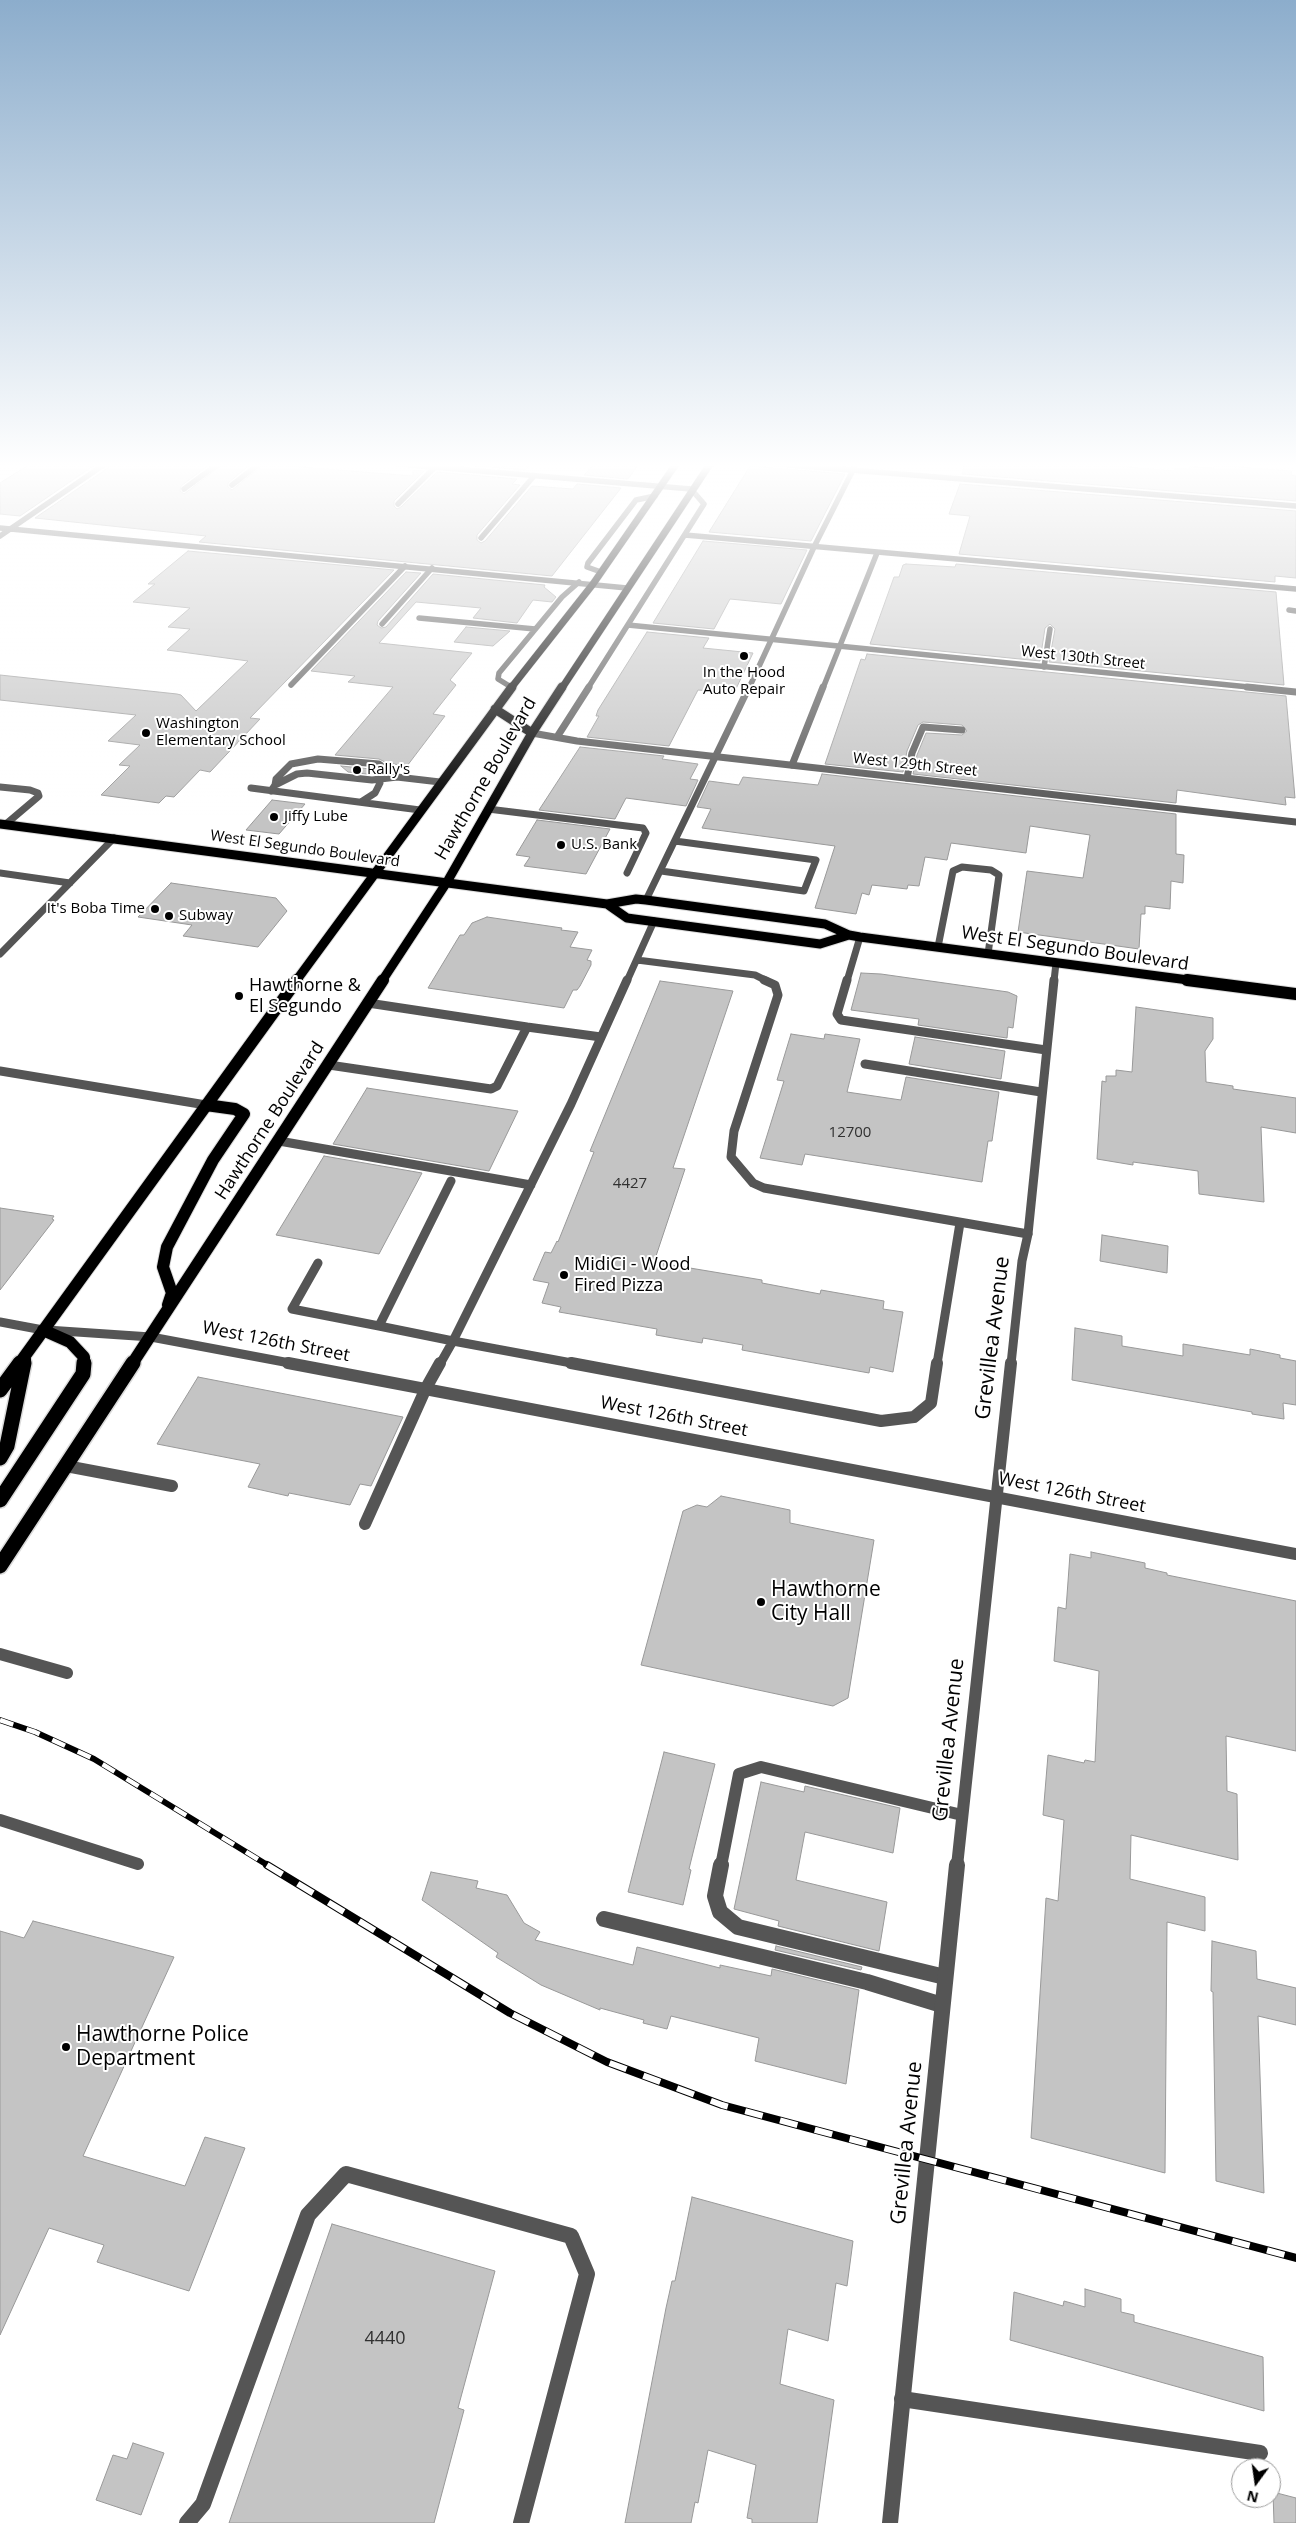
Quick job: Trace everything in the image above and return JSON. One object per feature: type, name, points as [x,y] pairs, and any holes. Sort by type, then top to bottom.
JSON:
[{"type":"main road","name":"Hawthorne Boulevard","points":[[0,1566],[447,882],[532,733],[631,582]]},
{"type":"main road","name":"Hawthorne Boulevard","points":[[0,1390],[440,782],[593,584]]},
{"type":"main road","points":[[495,709],[532,733]]},
{"type":"main road","name":"West El Segundo Boulevard","points":[[3,824],[606,904],[636,899],[646,900],[825,924],[855,936],[1296,994]]},
{"type":"main road","name":"West El Segundo Boulevard","points":[[606,904],[627,918],[820,944],[855,936]]},
{"type":"main road","points":[[164,1317],[172,1293],[163,1267],[167,1247],[213,1160],[244,1114],[234,1109],[206,1105]]},
{"type":"main road","points":[[0,1500],[83,1374],[84,1357],[70,1342],[43,1330]]},
{"type":"main road","points":[[0,1458],[6,1446],[26,1354]]},
{"type":"street","points":[[291,685],[390,582]]},
{"type":"street","points":[[382,624],[420,582]]},
{"type":"street","points":[[512,688],[498,679],[499,673],[562,597],[580,582],[627,588]]},
{"type":"street","points":[[557,738],[655,582]]},
{"type":"street","points":[[646,900],[798,582]]},
{"type":"street","points":[[792,765],[865,582]]},
{"type":"street","points":[[1202,582],[1296,590]]},
{"type":"street","points":[[419,618],[535,629]]},
{"type":"street","name":"West 130th Street","points":[[628,625],[1296,692]]},
{"type":"street","points":[[1044,667],[1050,629]]},
{"type":"street","points":[[907,778],[912,753],[923,727],[930,726],[962,730]]},
{"type":"street","name":"West 129th Street","points":[[532,733],[557,738],[1296,822]]},
{"type":"street","points":[[273,788],[276,779],[291,764],[318,759],[379,764],[397,777]]},
{"type":"street","points":[[273,788],[297,774],[308,773],[379,780],[397,777],[440,782]]},
{"type":"street","points":[[361,802],[374,793],[380,783],[379,780]]},
{"type":"street","points":[[0,786],[30,790],[38,793],[39,796],[3,824]]},
{"type":"street","points":[[251,788],[273,788],[420,810]]},
{"type":"street","points":[[488,809],[643,828],[646,832],[627,873]]},
{"type":"street","points":[[0,954],[114,838]]},
{"type":"street","points":[[661,871],[804,891],[816,860],[675,841]]},
{"type":"street","points":[[938,947],[953,871],[962,867],[991,870],[999,875],[988,954]]},
{"type":"street","points":[[0,873],[70,883]]},
{"type":"street","points":[[365,1524],[426,1388],[453,1340],[531,1185],[638,960],[654,921]]},
{"type":"street","points":[[855,936],[837,1014],[841,1020],[1046,1050]]},
{"type":"street","points":[[638,960],[755,975],[775,985],[778,995],[734,1131],[731,1157],[753,1182],[764,1188],[1028,1234]]},
{"type":"street","name":"Grevillea Avenue","points":[[890,2523],[962,1815],[1022,1261],[1028,1234],[1041,1092],[1056,963]]},
{"type":"street","points":[[368,1003],[601,1037]]},
{"type":"street","points":[[328,1064],[491,1089],[497,1086],[527,1026]]},
{"type":"street","points":[[865,1064],[1041,1092]]},
{"type":"street","points":[[0,1071],[206,1105]]},
{"type":"street","points":[[279,1141],[531,1185]]},
{"type":"street","points":[[379,1326],[452,1181]]},
{"type":"street","points":[[318,1263],[292,1309],[881,1421],[914,1417],[931,1403],[960,1223]]},
{"type":"street","name":"West 126th Street","points":[[0,1322],[43,1330],[151,1336],[1296,1554]]},
{"type":"street","points":[[66,1466],[172,1486]]},
{"type":"street","points":[[0,1654],[67,1673]]},
{"type":"street","points":[[945,1977],[738,1927],[720,1912],[715,1896],[739,1774],[761,1767],[962,1815]]},
{"type":"street","points":[[0,1820],[138,1864]]},
{"type":"street","points":[[604,1920],[867,1982],[942,2005]]},
{"type":"street","points":[[187,2523],[203,2504],[308,2215],[346,2174],[571,2236],[587,2274],[521,2523]]},
{"type":"street","points":[[902,2399],[1260,2453]]},
{"type":"building","points":[[151,582],[383,582],[250,718],[260,719],[210,772],[200,770],[174,797],[166,796],[159,803],[101,795],[130,766],[119,765],[140,745],[108,741],[136,715],[0,700],[0,675],[177,694],[181,695],[196,711],[248,661],[167,650],[190,629],[168,627],[190,608],[133,602],[155,584],[148,584]]},
{"type":"building","points":[[397,582],[413,582],[378,621],[377,625],[381,628],[386,627],[426,582],[512,582],[545,585],[544,587],[556,597],[552,602],[533,600],[517,623],[473,618],[481,608],[416,602],[379,643],[472,653],[450,680],[456,685],[433,714],[445,716],[407,766],[387,763],[379,759],[335,755],[393,687],[348,682],[355,676],[311,671]]},
{"type":"building","points":[[678,582],[792,582],[781,604],[730,599],[714,629],[653,623]]},
{"type":"building","points":[[892,582],[1159,582],[1276,592],[1284,685],[1049,662],[1055,629],[1050,624],[1045,628],[1040,661],[870,644]]},
{"type":"building","points":[[466,627],[510,631],[493,646],[454,642]]},
{"type":"building","points":[[647,632],[709,638],[703,648],[753,653],[734,693],[698,690],[669,746],[587,737],[599,716],[596,716],[598,710]]},
{"type":"building","points":[[867,654],[1286,696],[1295,798],[1285,797],[1286,805],[1177,790],[1176,803],[913,774],[917,755],[926,733],[962,735],[967,731],[962,725],[923,722],[918,725],[907,751],[903,772],[825,764],[861,659],[865,660]]},
{"type":"building","points":[[580,747],[664,756],[662,759],[698,764],[690,779],[698,780],[686,806],[626,798],[615,819],[539,810]]},
{"type":"building","points":[[341,766],[371,769],[367,774],[348,772]]},
{"type":"building","points":[[822,774],[1176,814],[1176,854],[1184,855],[1183,883],[1171,881],[1170,909],[1145,906],[1145,914],[1141,914],[1139,949],[1018,932],[1027,871],[1083,878],[1090,835],[1030,826],[1026,853],[951,843],[947,860],[925,857],[919,886],[908,885],[907,889],[872,885],[869,895],[862,893],[856,914],[815,908],[835,846],[702,828],[711,809],[697,807],[709,781],[739,785],[743,777],[818,785]]},
{"type":"building","points":[[272,800],[305,804],[279,834],[246,830]]},
{"type":"building","name":"U.S. Bank","points":[[537,820],[610,829],[586,874],[524,866],[530,857],[516,855]]},
{"type":"building","points":[[171,883],[276,898],[287,911],[258,947],[183,936],[192,925],[138,917]]},
{"type":"building","points":[[487,917],[578,932],[570,947],[592,950],[587,960],[591,961],[591,965],[580,986],[577,990],[573,990],[564,1008],[428,988],[460,935],[464,935],[472,923]]},
{"type":"building","points":[[861,973],[881,974],[1008,992],[1017,996],[1013,1028],[1008,1027],[1007,1038],[918,1025],[919,1019],[851,1010]]},
{"type":"building","points":[[660,981],[733,991],[673,1168],[685,1169],[654,1262],[762,1280],[762,1283],[820,1294],[821,1290],[884,1301],[883,1309],[903,1312],[893,1372],[870,1367],[869,1373],[742,1350],[743,1345],[703,1338],[702,1343],[656,1335],[657,1329],[559,1312],[561,1307],[542,1303],[549,1283],[533,1280],[545,1252],[551,1253],[558,1242],[594,1152],[590,1151]]},
{"type":"building","points":[[1136,1007],[1213,1018],[1213,1039],[1205,1051],[1206,1082],[1233,1086],[1233,1089],[1296,1098],[1296,1133],[1261,1127],[1264,1202],[1199,1194],[1198,1171],[1133,1162],[1133,1165],[1097,1159],[1102,1081],[1106,1082],[1106,1076],[1116,1076],[1116,1070],[1132,1072]]},
{"type":"building","points":[[791,1034],[824,1039],[825,1034],[860,1039],[847,1092],[901,1100],[906,1077],[999,1092],[992,1141],[988,1141],[982,1182],[805,1154],[802,1165],[760,1158],[784,1081],[777,1080]]},
{"type":"building","points":[[915,1037],[1005,1051],[1001,1079],[909,1064]]},
{"type":"building","points":[[367,1088],[518,1111],[489,1171],[333,1144]]},
{"type":"building","points":[[324,1156],[422,1173],[379,1254],[276,1235]]},
{"type":"building","points":[[0,1208],[54,1216],[52,1219],[54,1220],[0,1290]]},
{"type":"building","points":[[1102,1235],[1168,1246],[1167,1273],[1100,1261]]},
{"type":"building","points":[[1075,1328],[1122,1336],[1122,1346],[1183,1356],[1183,1344],[1250,1355],[1250,1349],[1280,1355],[1280,1358],[1296,1361],[1296,1405],[1283,1403],[1284,1419],[1072,1380]]},
{"type":"building","points":[[198,1377],[403,1417],[371,1486],[360,1484],[350,1505],[289,1493],[288,1496],[248,1487],[260,1464],[157,1444]]},
{"type":"building","name":"Hawthorne City Hall","points":[[721,1496],[790,1510],[790,1523],[874,1540],[848,1698],[833,1706],[641,1665],[683,1511],[697,1505],[707,1507]]},
{"type":"building","points":[[1091,1552],[1145,1563],[1145,1568],[1167,1573],[1167,1575],[1296,1601],[1296,1751],[1226,1736],[1227,1791],[1237,1794],[1238,1860],[1131,1835],[1130,1879],[1205,1897],[1205,1931],[1167,1922],[1165,2173],[1031,2138],[1046,1898],[1058,1901],[1064,1820],[1043,1815],[1048,1755],[1084,1763],[1085,1760],[1095,1762],[1099,1671],[1054,1661],[1058,1607],[1066,1609],[1070,1554],[1091,1558]]},
{"type":"building","points":[[664,1752],[715,1764],[689,1869],[691,1870],[683,1905],[628,1892]]},
{"type":"building","points":[[761,1782],[804,1792],[805,1786],[900,1808],[893,1853],[805,1832],[796,1880],[887,1902],[879,1951],[778,1926],[779,1921],[734,1909]]},
{"type":"building","points":[[431,1872],[478,1881],[476,1888],[507,1895],[524,1923],[540,1932],[535,1940],[633,1965],[637,1947],[720,1968],[720,1965],[771,1976],[772,1969],[859,1990],[846,2084],[755,2061],[759,2038],[671,2016],[667,2029],[643,2023],[644,2020],[600,2008],[600,2010],[541,1985],[496,1957],[498,1953],[422,1900]]},
{"type":"building","name":"Hawthorne Police Department","points":[[33,1921],[174,1957],[83,2156],[185,2186],[205,2137],[245,2148],[189,2291],[97,2262],[104,2245],[49,2228],[0,2335],[0,1931],[24,1938]]},
{"type":"building","points":[[1212,1941],[1256,1951],[1257,1979],[1296,1988],[1296,2025],[1258,2016],[1264,2193],[1216,2181],[1213,1992],[1211,1991]]},
{"type":"building","points":[[776,1946],[862,1967],[861,1970],[775,1950]]},
{"type":"building","points":[[692,2197],[853,2241],[847,2286],[836,2283],[828,2341],[788,2329],[780,2384],[834,2400],[817,2523],[752,2523],[752,2519],[747,2518],[756,2465],[708,2450],[698,2503],[695,2502],[691,2523],[625,2523],[666,2308],[672,2281],[675,2281]]},
{"type":"building","points":[[332,2224],[495,2271],[458,2408],[464,2410],[434,2523],[229,2523]]},
{"type":"building","points":[[1085,2289],[1121,2299],[1121,2312],[1134,2315],[1134,2322],[1263,2357],[1264,2411],[1010,2340],[1014,2292],[1063,2306],[1064,2301],[1085,2307]]},
{"type":"building","points":[[133,2443],[164,2453],[141,2515],[96,2500],[113,2455],[127,2459]]},
{"type":"building","points":[[1281,2494],[1296,2498],[1296,2523],[1274,2523],[1274,2508],[1281,2508]]},
{"type":"railway","points":[[0,1720],[35,1732],[94,1759],[269,1866]]},
{"type":"railway","points":[[267,1865],[510,2013],[607,2062],[722,2105],[1296,2258]]},
{"type":"place","name":"In the Hood Auto Repair","points":[[744,656]]},
{"type":"place","name":"Washington Elementary School","points":[[146,733]]},
{"type":"place","name":"Rally's","points":[[357,770]]},
{"type":"place","name":"Jiffy Lube","points":[[274,817]]},
{"type":"place","name":"U.S. Bank","points":[[561,845]]},
{"type":"place","name":"It's Boba Time","points":[[155,909]]},
{"type":"place","name":"Subway","points":[[169,916]]},
{"type":"place","name":"Hawthorne & El Segundo","points":[[239,996]]},
{"type":"place","name":"MidiCi - Wood Fired Pizza","points":[[564,1275]]},
{"type":"place","name":"Hawthorne City Hall","points":[[761,1602]]},
{"type":"place","name":"Hawthorne Police Department","points":[[66,2047]]}]
